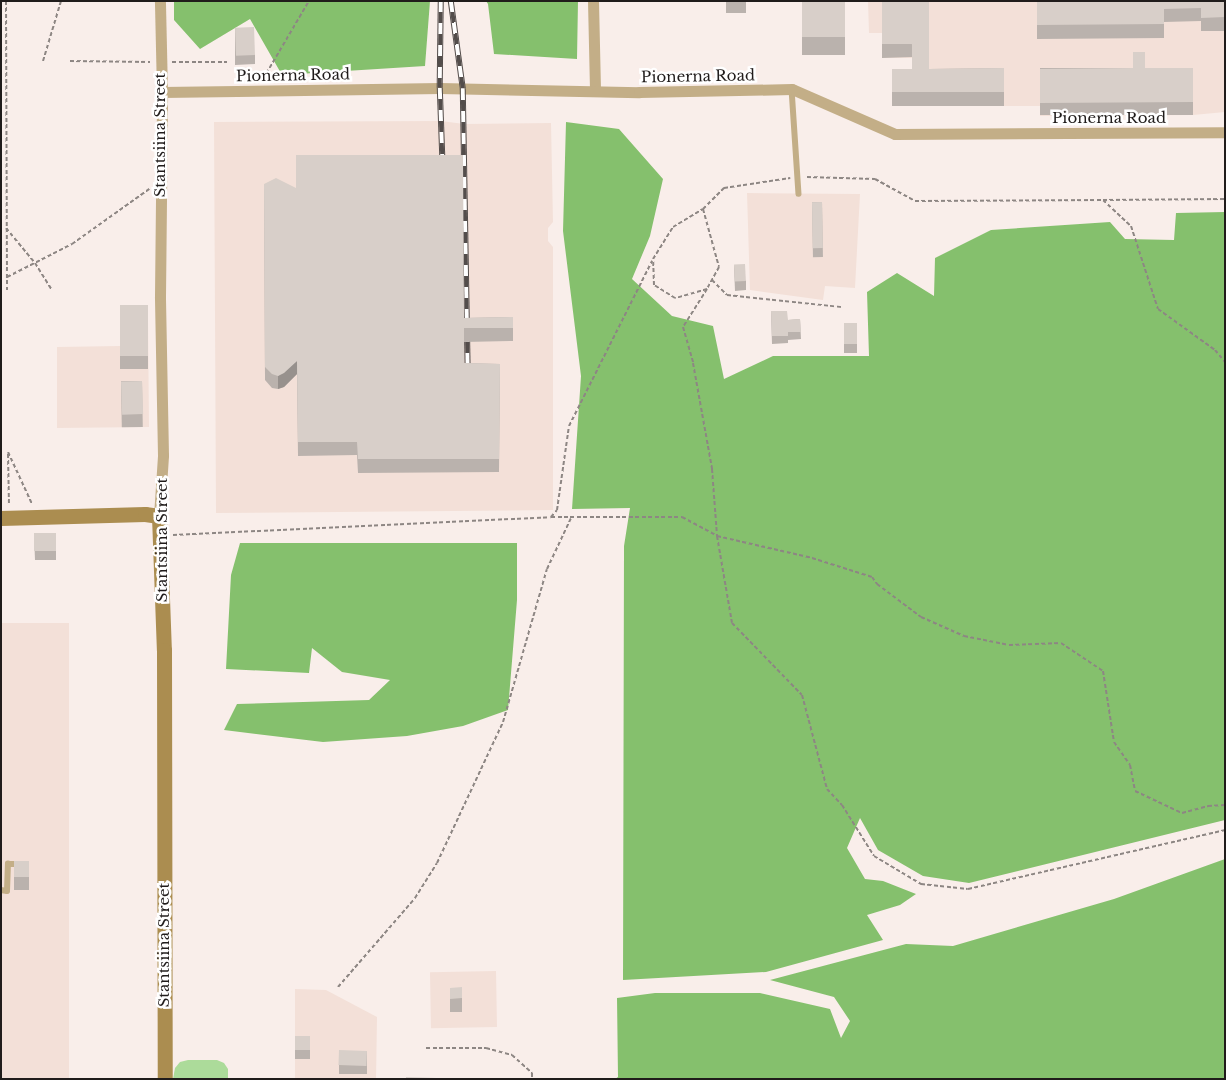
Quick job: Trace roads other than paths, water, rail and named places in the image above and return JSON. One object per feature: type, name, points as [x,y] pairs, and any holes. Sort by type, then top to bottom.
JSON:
[{"type":"street","name":"Stantsiina Street","points":[[160,1],[162,92],[160,296],[163,455],[159,536],[164,650],[165,1079]]},
{"type":"street","points":[[593,1],[595,91]]},
{"type":"street","name":"Pionerna Road","points":[[162,92],[440,88],[595,91],[792,90],[895,134],[1225,132]]},
{"type":"street","points":[[5,518],[145,514],[159,516]]},
{"type":"lane","points":[[792,90],[799,194]]},
{"type":"lane","points":[[1,890],[7,891],[8,864],[20,864]]},
{"type":"railway","points":[[441,1],[440,88],[443,168]]},
{"type":"railway","points":[[451,1],[463,89],[468,377]]}]
